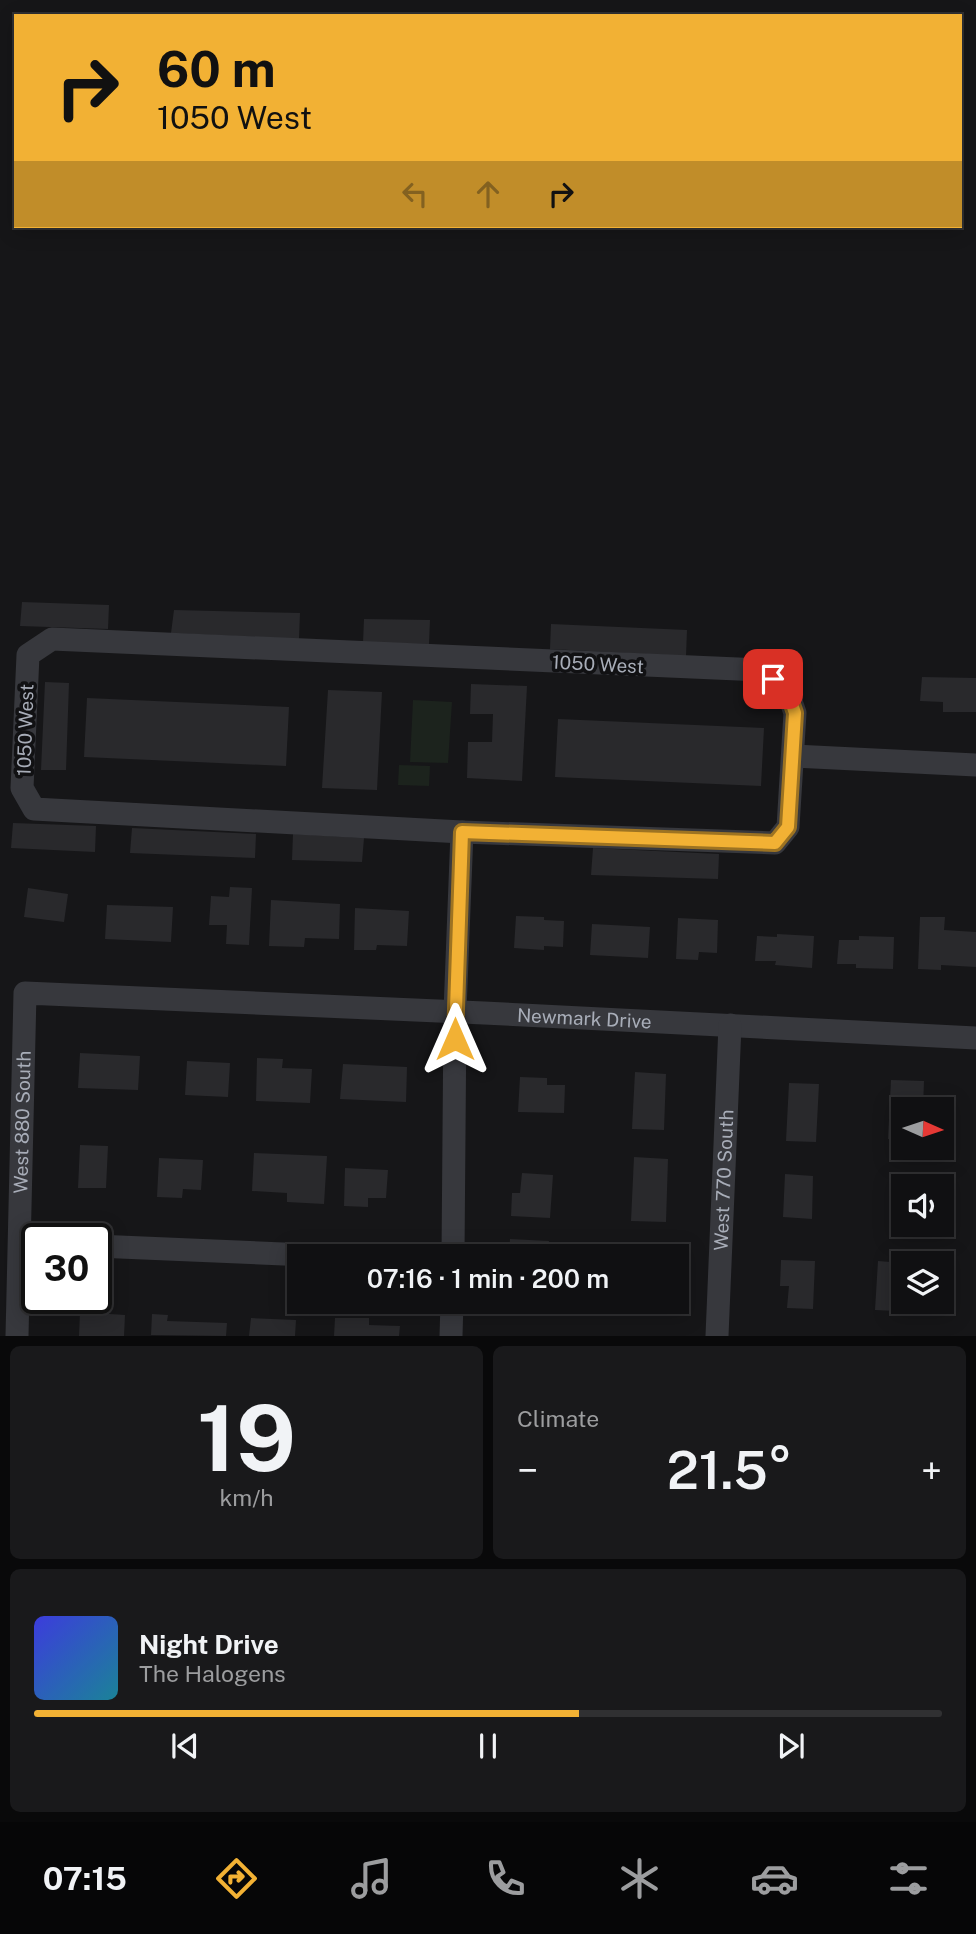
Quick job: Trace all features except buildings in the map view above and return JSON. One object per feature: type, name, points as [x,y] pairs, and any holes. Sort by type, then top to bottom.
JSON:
[{"type":"street","name":"1050 West","points":[[52,639],[761,670],[786,687],[795,713],[794,757],[788,827],[775,843],[462,832],[34,809],[22,788],[28,655],[52,639]]},
{"type":"street","points":[[794,757],[976,765]]},
{"type":"street","points":[[453,1244],[455,1011],[462,832]]},
{"type":"street","name":"Newmark Drive","points":[[25,993],[455,1011],[976,1038]]},
{"type":"street","name":"West 880 South","points":[[25,993],[28,1223]]},
{"type":"street","name":"West 770 South","points":[[717,1335],[730,1025]]},
{"type":"street","points":[[112,1247],[287,1254]]},
{"type":"street","name":"West 880 South","points":[[17,1335],[21,1302]]},
{"type":"street","points":[[451,1335],[452,1314]]},
{"type":"shaded area","points":[[413,700],[452,702],[448,763],[410,762]]},
{"type":"shaded area","points":[[399,765],[430,766],[429,786],[398,785]]},
{"type":"route","points":[[455,1039],[462,832],[775,843],[788,827],[795,713],[786,687],[773,679]]}]
